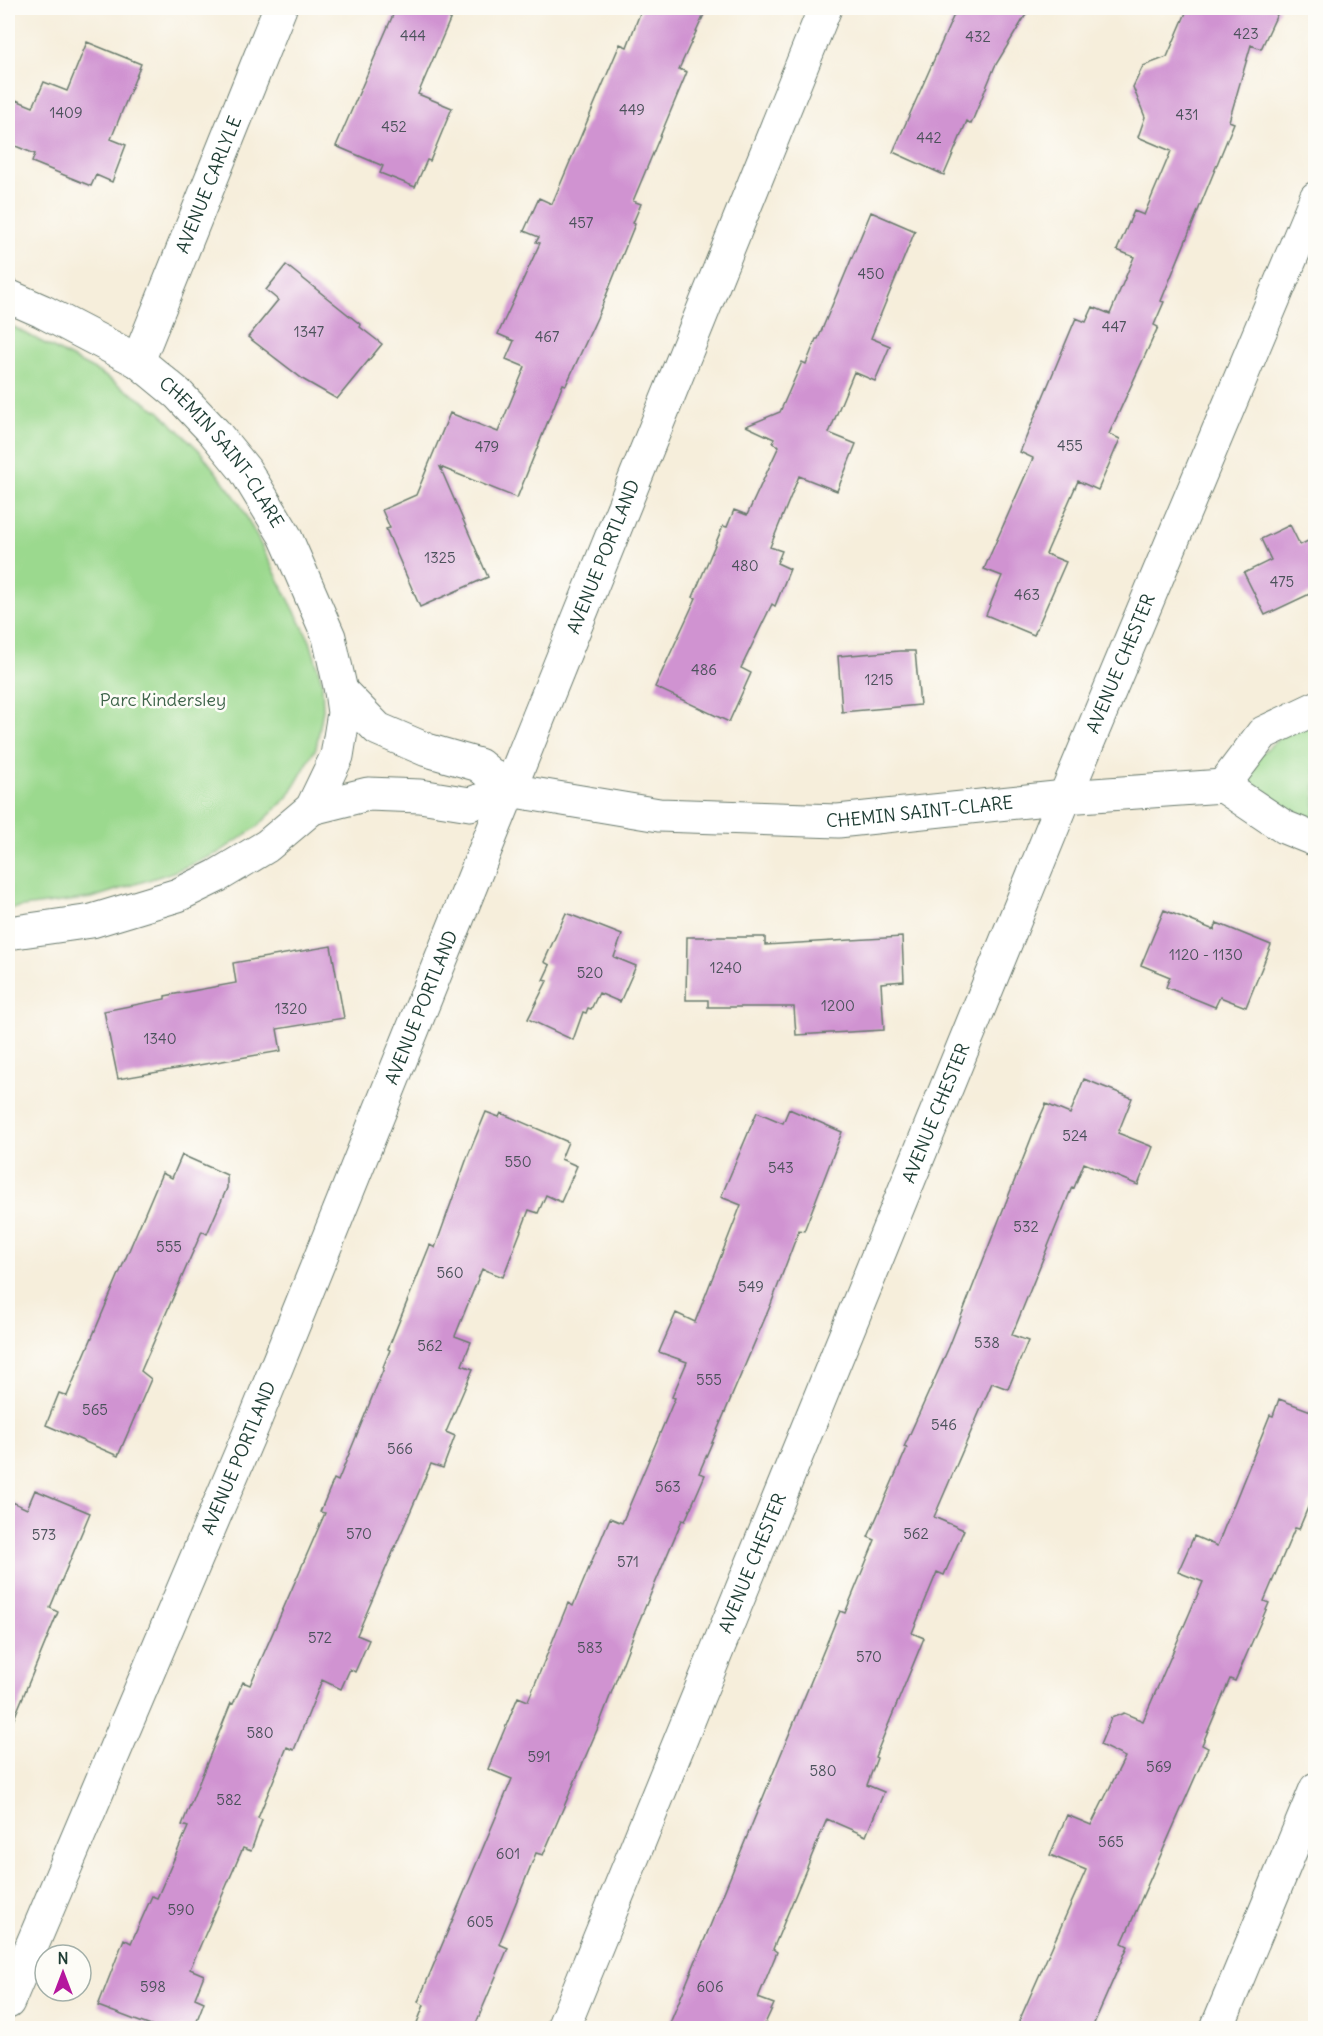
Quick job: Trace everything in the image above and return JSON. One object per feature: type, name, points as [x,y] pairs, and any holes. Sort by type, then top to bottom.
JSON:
[{"type":"street","name":"AVENUE CARLYLE","points":[[138,361],[280,8]]},
{"type":"street","name":"AVENUE PORTLAND","points":[[8,2002],[254,1425],[825,8]]},
{"type":"street","name":"AVENUE CHESTER","points":[[562,2028],[1065,797],[1316,198]]},
{"type":"street","name":"CHEMIN SAINT-CLARE","points":[[8,296],[138,361],[178,394],[214,432],[245,470],[285,536],[329,637],[344,713],[337,756],[312,808],[267,846],[217,876],[178,895],[92,921],[8,933]]},
{"type":"street","points":[[341,691],[378,729],[427,750],[479,765],[509,790]]},
{"type":"street","points":[[1316,708],[1263,733],[1223,786],[1284,827],[1316,840]]},
{"type":"street","name":"CHEMIN SAINT-CLARE","points":[[312,808],[368,794],[420,796],[470,804],[509,790],[659,815],[838,821],[1065,797],[1223,786]]},
{"type":"street","points":[[1217,2028],[1316,1789]]},
{"type":"green space","name":"Parc Kindersley","points":[[8,324],[100,373],[159,411],[199,450],[239,502],[310,641],[322,682],[323,710],[316,748],[288,797],[257,827],[218,853],[173,872],[92,898],[8,909]]},
{"type":"green space","points":[[1315,708],[1315,827],[1223,786]]},
{"type":"building","points":[[396,8],[455,8],[418,94],[452,108],[430,161],[427,160],[415,187],[380,173],[383,166],[336,146]]},
{"type":"building","points":[[642,8],[707,8],[679,69],[687,72],[633,201],[641,204],[633,223],[635,224],[597,318],[566,385],[563,384],[517,498],[440,467],[488,577],[420,607],[386,529],[390,528],[382,510],[416,495],[450,413],[498,432],[525,367],[506,359],[514,341],[498,334],[540,243],[536,242],[539,237],[524,231],[539,198],[552,204],[620,44],[627,47]]},
{"type":"building","points":[[957,8],[1030,8],[995,66],[971,124],[967,121],[944,175],[893,152]]},
{"type":"building","points":[[1188,8],[1280,8],[1261,49],[1251,45],[1229,121],[1234,123],[1161,301],[1164,302],[1154,325],[1158,327],[1109,434],[1120,439],[1098,490],[1078,481],[1046,554],[1066,562],[1034,635],[986,615],[1002,576],[984,569],[1033,458],[1020,452],[1076,318],[1086,322],[1093,307],[1110,314],[1134,257],[1117,250],[1134,211],[1144,215],[1171,151],[1138,137],[1145,117],[1133,87],[1143,66],[1167,57]]},
{"type":"building","points":[[87,42],[141,64],[111,139],[126,145],[112,182],[96,175],[91,186],[32,162],[35,154],[8,143],[8,119],[16,100],[33,107],[44,82],[67,91]]},
{"type":"building","points":[[871,212],[915,231],[871,338],[890,346],[875,381],[854,372],[829,433],[856,444],[837,491],[799,476],[770,547],[782,551],[777,563],[790,569],[775,606],[772,604],[741,668],[751,673],[729,722],[655,687],[696,598],[693,597],[723,526],[727,527],[734,510],[747,515],[779,446],[773,443],[774,439],[746,426],[780,412],[802,362],[806,364],[816,339],[818,339]]},
{"type":"building","points":[[286,265],[382,344],[337,399],[304,380],[248,337],[278,300],[266,290]]},
{"type":"building","points":[[1290,525],[1300,545],[1316,537],[1316,591],[1265,615],[1244,573],[1271,560],[1261,539]]},
{"type":"building","points":[[915,651],[920,705],[842,712],[838,656]]},
{"type":"building","points":[[1164,910],[1214,930],[1217,923],[1271,945],[1246,1007],[1220,997],[1215,1007],[1166,987],[1170,977],[1141,965]]},
{"type":"building","points":[[566,913],[622,935],[614,957],[636,966],[620,1002],[599,993],[591,1009],[588,1008],[586,1013],[583,1012],[573,1040],[528,1019],[547,981],[543,980],[550,965],[544,962]]},
{"type":"building","points":[[687,937],[765,937],[765,945],[902,937],[904,981],[881,983],[884,1030],[796,1035],[794,1007],[708,1007],[708,1000],[686,1000]]},
{"type":"building","points":[[331,946],[344,1018],[277,1029],[281,1051],[118,1079],[104,1011],[165,999],[165,996],[236,983],[233,963]]},
{"type":"building","points":[[1084,1079],[1132,1098],[1118,1133],[1153,1147],[1138,1185],[1084,1163],[1074,1188],[1072,1187],[1012,1335],[1028,1341],[1008,1389],[992,1383],[934,1517],[964,1530],[944,1575],[937,1572],[912,1633],[924,1638],[875,1757],[877,1758],[867,1785],[884,1792],[866,1836],[827,1819],[773,1949],[777,1952],[758,1998],[774,2004],[763,2028],[668,2028],[840,1611],[845,1613],[875,1540],[868,1537],[907,1448],[904,1447],[949,1347],[1036,1126],[1046,1104],[1070,1114]]},
{"type":"building","points":[[789,1109],[842,1132],[804,1231],[799,1230],[771,1304],[699,1473],[705,1475],[685,1521],[682,1520],[635,1631],[597,1730],[543,1855],[536,1853],[499,1944],[508,1948],[474,2028],[415,2028],[424,2005],[418,2002],[512,1779],[488,1769],[518,1697],[528,1701],[568,1603],[573,1606],[610,1518],[622,1523],[675,1398],[672,1397],[687,1362],[659,1352],[676,1313],[695,1322],[741,1205],[721,1197],[757,1112],[783,1123]]},
{"type":"building","points":[[486,1112],[499,1117],[501,1113],[568,1142],[561,1159],[577,1166],[561,1202],[546,1195],[538,1213],[529,1210],[503,1277],[482,1269],[455,1336],[471,1342],[462,1365],[473,1369],[446,1432],[455,1436],[443,1468],[431,1464],[357,1635],[369,1640],[355,1672],[350,1669],[341,1689],[322,1680],[294,1750],[287,1747],[258,1818],[262,1820],[251,1851],[243,1848],[190,1969],[204,1975],[195,1998],[204,2002],[194,2028],[156,2028],[98,2006],[124,1939],[131,1943],[152,1896],[157,1898],[188,1827],[182,1825],[231,1703],[233,1704],[243,1682],[250,1685],[325,1513],[320,1512],[334,1479],[338,1481],[384,1368],[390,1350],[388,1349],[430,1245],[435,1248]]},
{"type":"building","points":[[182,1155],[227,1175],[227,1188],[207,1234],[202,1231],[141,1371],[151,1379],[118,1456],[46,1425],[59,1393],[67,1396],[162,1173],[172,1178]]},
{"type":"building","points":[[1279,1399],[1316,1413],[1316,1488],[1299,1529],[1295,1528],[1264,1601],[1269,1603],[1235,1681],[1230,1679],[1202,1745],[1208,1748],[1122,1943],[1128,1946],[1092,2028],[1016,2028],[1086,1870],[1050,1855],[1067,1815],[1091,1825],[1125,1757],[1100,1745],[1111,1718],[1124,1713],[1143,1721],[1203,1582],[1178,1572],[1194,1536],[1217,1546],[1270,1415],[1273,1416]]},
{"type":"building","points":[[35,1490],[90,1513],[50,1608],[58,1612],[8,1733],[8,1500],[27,1509]]}]
